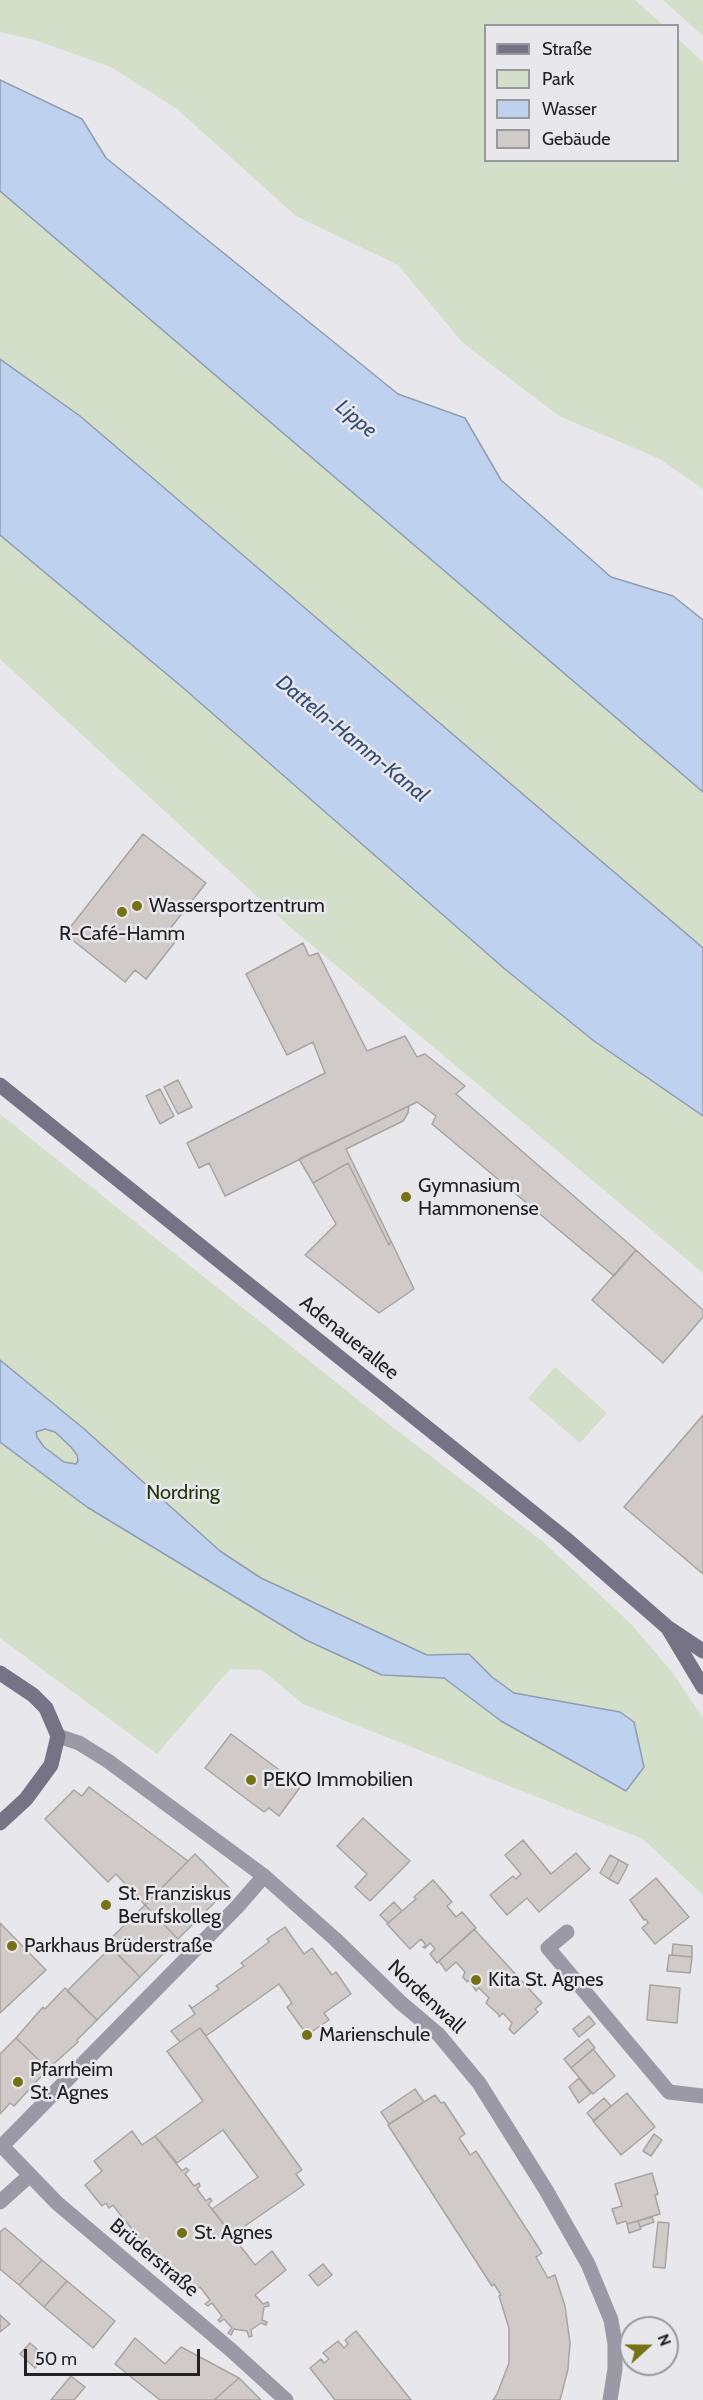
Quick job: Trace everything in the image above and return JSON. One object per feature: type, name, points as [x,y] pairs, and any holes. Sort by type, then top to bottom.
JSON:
[{"type":"main road","name":"Adenauerallee","points":[[0,1085],[566,1539],[667,1627],[703,1651]]},
{"type":"main road","name":"Adenauerallee","points":[[667,1627],[703,1687]]},
{"type":"main road","points":[[0,1673],[33,1695],[46,1708],[58,1736],[56,1752],[51,1765],[26,1799],[0,1823]]},
{"type":"street","name":"Nordenwall","points":[[58,1736],[79,1743],[108,1761],[264,1876],[400,2002],[440,2035],[479,2083],[546,2190],[588,2264],[611,2320],[615,2344],[615,2369],[610,2400]]},
{"type":"street","points":[[1,2145],[237,1907],[264,1876]]},
{"type":"street","points":[[567,1932],[548,1948],[669,2092],[703,2096]]},
{"type":"street","name":"Brüderstraße","points":[[1,2145],[57,2203],[231,2350],[286,2400]]},
{"type":"street","points":[[0,2202],[29,2176]]},
{"type":"green space","points":[[0,0],[635,0],[662,24],[484,24],[484,162],[679,162],[679,40],[703,62],[703,489],[658,458],[559,416],[463,343],[398,265],[296,216],[177,109],[111,67],[35,40],[0,32]]},
{"type":"green space","points":[[663,0],[703,0],[703,36]]},
{"type":"green space","points":[[0,191],[703,792],[703,948],[80,416],[0,359]]},
{"type":"green space","points":[[0,535],[181,686],[506,970],[594,1041],[703,1116],[703,1273],[289,926],[0,659]]},
{"type":"green space","name":"Nordring","points":[[0,1114],[382,1419],[542,1541],[631,1624],[672,1672],[703,1718],[703,1895],[643,1839],[303,1704],[262,1670],[230,1669],[157,1754],[0,1638]]},
{"type":"green space","points":[[555,1367],[607,1413],[580,1443],[528,1398]]},
{"type":"water","name":"Lippe","points":[[0,80],[82,119],[106,158],[398,394],[465,418],[501,480],[611,577],[673,596],[703,620],[703,792],[0,191]]},
{"type":"water","name":"Datteln-Hamm-Kanal","points":[[0,359],[80,416],[703,948],[703,1116],[594,1041],[506,970],[181,686],[0,535]]},
{"type":"water","points":[[0,1360],[83,1428],[220,1551],[261,1578],[427,1655],[469,1654],[492,1677],[514,1693],[620,1712],[634,1722],[644,1767],[626,1791],[501,1721],[444,1678],[382,1675],[306,1640],[87,1507],[0,1442]],"holes":[[[45,1429],[55,1432],[77,1455],[76,1464],[64,1462],[44,1447],[36,1432]]]},
{"type":"building","name":"Wassersportzentrum","points":[[143,834],[206,883],[169,930],[179,937],[146,979],[135,970],[125,982],[65,934]]},
{"type":"building","points":[[303,943],[309,956],[318,953],[367,1051],[405,1036],[417,1057],[425,1054],[465,1086],[456,1094],[636,1250],[614,1276],[432,1124],[436,1116],[417,1102],[225,1196],[209,1163],[199,1168],[187,1143],[325,1073],[313,1042],[287,1055],[246,974]]},
{"type":"building","points":[[178,1080],[192,1107],[178,1114],[164,1087]]},
{"type":"building","points":[[160,1089],[174,1116],[160,1124],[146,1096]]},
{"type":"building","points":[[409,1106],[403,1121],[346,1149],[391,1241],[389,1245],[348,1163],[313,1183],[299,1159]]},
{"type":"building","points":[[348,1163],[389,1245],[391,1241],[414,1289],[379,1313],[305,1255],[336,1224],[313,1183]]},
{"type":"building","points":[[636,1250],[703,1310],[703,1317],[663,1363],[592,1300]]},
{"type":"building","points":[[703,1415],[703,1574],[624,1507]]},
{"type":"building","points":[[231,1734],[301,1786],[279,1816],[269,1808],[264,1812],[205,1768]]},
{"type":"building","points":[[89,1787],[188,1861],[145,1905],[116,1874],[108,1882],[45,1819],[74,1790],[82,1796]]},
{"type":"building","points":[[363,1818],[410,1861],[370,1901],[355,1887],[367,1874],[337,1846]]},
{"type":"building","points":[[523,1840],[551,1874],[576,1853],[590,1869],[539,1912],[527,1898],[507,1915],[490,1895],[513,1876],[516,1879],[521,1874],[505,1855]]},
{"type":"building","points":[[195,1854],[229,1888],[178,1939],[145,1905]]},
{"type":"building","points":[[610,1855],[619,1860],[609,1879],[600,1873]]},
{"type":"building","points":[[619,1860],[628,1865],[618,1884],[609,1879]]},
{"type":"building","points":[[656,1878],[689,1917],[655,1944],[642,1928],[648,1923],[646,1919],[644,1920],[630,1900]]},
{"type":"building","points":[[433,1880],[452,1902],[447,1906],[456,1917],[462,1912],[476,1928],[437,1963],[430,1954],[435,1949],[430,1943],[425,1948],[423,1947],[426,1945],[421,1939],[410,1949],[387,1924],[416,1899],[414,1897]]},
{"type":"building","points":[[394,1902],[402,1911],[388,1923],[380,1915]]},
{"type":"building","points":[[145,1905],[178,1939],[140,1977],[106,1943]]},
{"type":"building","name":"Parkhaus Brüderstraße","points":[[0,1923],[46,1970],[0,2013]]},
{"type":"building","points":[[285,1927],[304,1954],[312,1948],[332,1975],[336,1972],[351,1994],[324,2013],[329,2020],[307,2035],[287,2007],[292,2003],[279,1984],[206,2036],[200,2028],[180,2042],[171,2031],[195,2014],[189,2005],[192,2008],[219,1989],[216,1986],[244,1966],[241,1963],[269,1942],[267,1939]]},
{"type":"building","points":[[474,1929],[542,2003],[535,2009],[538,2012],[514,2034],[509,2029],[512,2023],[503,2013],[499,2017],[486,2003],[489,1998],[479,1988],[476,1991],[469,1980],[467,1982],[463,1977],[465,1972],[456,1962],[446,1971],[439,1961]]},
{"type":"building","points":[[673,1944],[692,1946],[692,1957],[672,1955]]},
{"type":"building","points":[[111,1947],[140,1977],[97,2020],[67,1991]]},
{"type":"building","points":[[669,1955],[692,1957],[690,1973],[667,1971]]},
{"type":"building","points":[[650,1985],[680,1988],[677,2023],[647,2020]]},
{"type":"building","points":[[65,1988],[97,2020],[77,2040],[78,2042],[48,2069],[16,2038],[43,2007],[45,2009]]},
{"type":"building","points":[[589,2016],[595,2024],[579,2037],[573,2029]]},
{"type":"building","points":[[200,2028],[302,2170],[296,2174],[304,2185],[232,2235],[212,2209],[258,2177],[223,2130],[177,2163],[155,2136],[203,2101],[167,2051]]},
{"type":"building","name":"Pfarrheim St. Agnes","points":[[16,2038],[48,2069],[14,2106],[10,2103],[0,2114],[0,2054]]},
{"type":"building","points":[[588,2039],[595,2048],[571,2068],[564,2059]]},
{"type":"building","points":[[593,2049],[615,2076],[593,2094],[571,2068]]},
{"type":"building","points":[[579,2078],[591,2093],[579,2103],[569,2087]]},
{"type":"building","points":[[415,2089],[424,2102],[389,2124],[381,2112]]},
{"type":"building","points":[[627,2093],[655,2127],[621,2155],[593,2121]]},
{"type":"building","points":[[435,2095],[441,2103],[444,2102],[465,2134],[459,2138],[470,2155],[476,2151],[542,2253],[536,2257],[548,2278],[555,2275],[565,2306],[570,2343],[568,2369],[560,2400],[493,2400],[509,2363],[509,2328],[499,2296],[501,2295],[494,2284],[492,2286],[388,2125]]},
{"type":"building","points":[[604,2098],[611,2106],[594,2121],[587,2113]]},
{"type":"building","name":"St. Agnes","points":[[132,2131],[142,2145],[155,2136],[182,2171],[186,2168],[189,2170],[185,2174],[194,2186],[199,2183],[200,2186],[197,2189],[206,2201],[210,2198],[212,2201],[208,2204],[255,2265],[272,2251],[286,2270],[255,2295],[263,2304],[268,2302],[269,2306],[264,2307],[262,2320],[267,2322],[266,2325],[261,2323],[251,2330],[252,2336],[249,2337],[247,2331],[234,2329],[231,2335],[228,2333],[232,2328],[224,2319],[220,2322],[218,2320],[222,2316],[212,2303],[208,2306],[205,2304],[210,2300],[200,2287],[192,2293],[180,2276],[173,2281],[160,2265],[156,2268],[154,2265],[158,2262],[148,2250],[144,2253],[142,2250],[146,2247],[136,2235],[132,2238],[131,2235],[134,2232],[125,2220],[121,2223],[119,2220],[122,2217],[113,2205],[109,2208],[106,2203],[102,2206],[85,2185],[102,2171],[94,2161]]},
{"type":"building","points":[[654,2134],[662,2140],[651,2156],[643,2151]]},
{"type":"building","points":[[652,2173],[658,2194],[655,2195],[660,2214],[627,2224],[626,2221],[617,2224],[612,2209],[622,2206],[615,2184]]},
{"type":"building","points":[[652,2217],[654,2222],[640,2227],[638,2221]]},
{"type":"building","points":[[638,2221],[641,2229],[629,2233],[627,2224]]},
{"type":"building","points":[[658,2222],[669,2223],[665,2268],[653,2267]]},
{"type":"building","points":[[5,2228],[42,2260],[19,2285],[0,2269],[0,2232]]},
{"type":"building","points":[[42,2260],[67,2281],[44,2307],[19,2285]]},
{"type":"building","points":[[323,2264],[332,2275],[318,2286],[309,2275]]},
{"type":"building","points":[[67,2281],[115,2321],[93,2348],[44,2307]]},
{"type":"building","points":[[0,2315],[10,2324],[0,2332]]},
{"type":"building","points":[[356,2331],[411,2400],[335,2400],[310,2368],[321,2359],[324,2363],[329,2359],[323,2353],[338,2341],[344,2348],[348,2344],[345,2340]]},
{"type":"building","points":[[135,2338],[165,2364],[181,2347],[239,2378],[214,2400],[160,2400],[115,2364]]},
{"type":"building","points":[[30,2343],[43,2358],[35,2368],[20,2354]]},
{"type":"building","points":[[71,2376],[85,2387],[74,2400],[51,2400]]},
{"type":"building","points":[[239,2378],[261,2400],[214,2400]]},
{"type":"place","name":"Wassersportzentrum","points":[[137,906]]},
{"type":"place","name":"R-Café-Hamm","points":[[122,912]]},
{"type":"place","name":"Gymnasium Hammonense","points":[[406,1197]]},
{"type":"place","name":"PEKO Immobilien","points":[[251,1780]]},
{"type":"place","name":"St. Franziskus Berufskolleg","points":[[106,1905]]},
{"type":"place","name":"Parkhaus Brüderstraße","points":[[12,1946]]},
{"type":"place","name":"Kita St. Agnes","points":[[476,1980]]},
{"type":"place","name":"Marienschule","points":[[307,2035]]},
{"type":"place","name":"Pfarrheim St. Agnes","points":[[18,2082]]},
{"type":"place","name":"St. Agnes","points":[[182,2233]]}]
